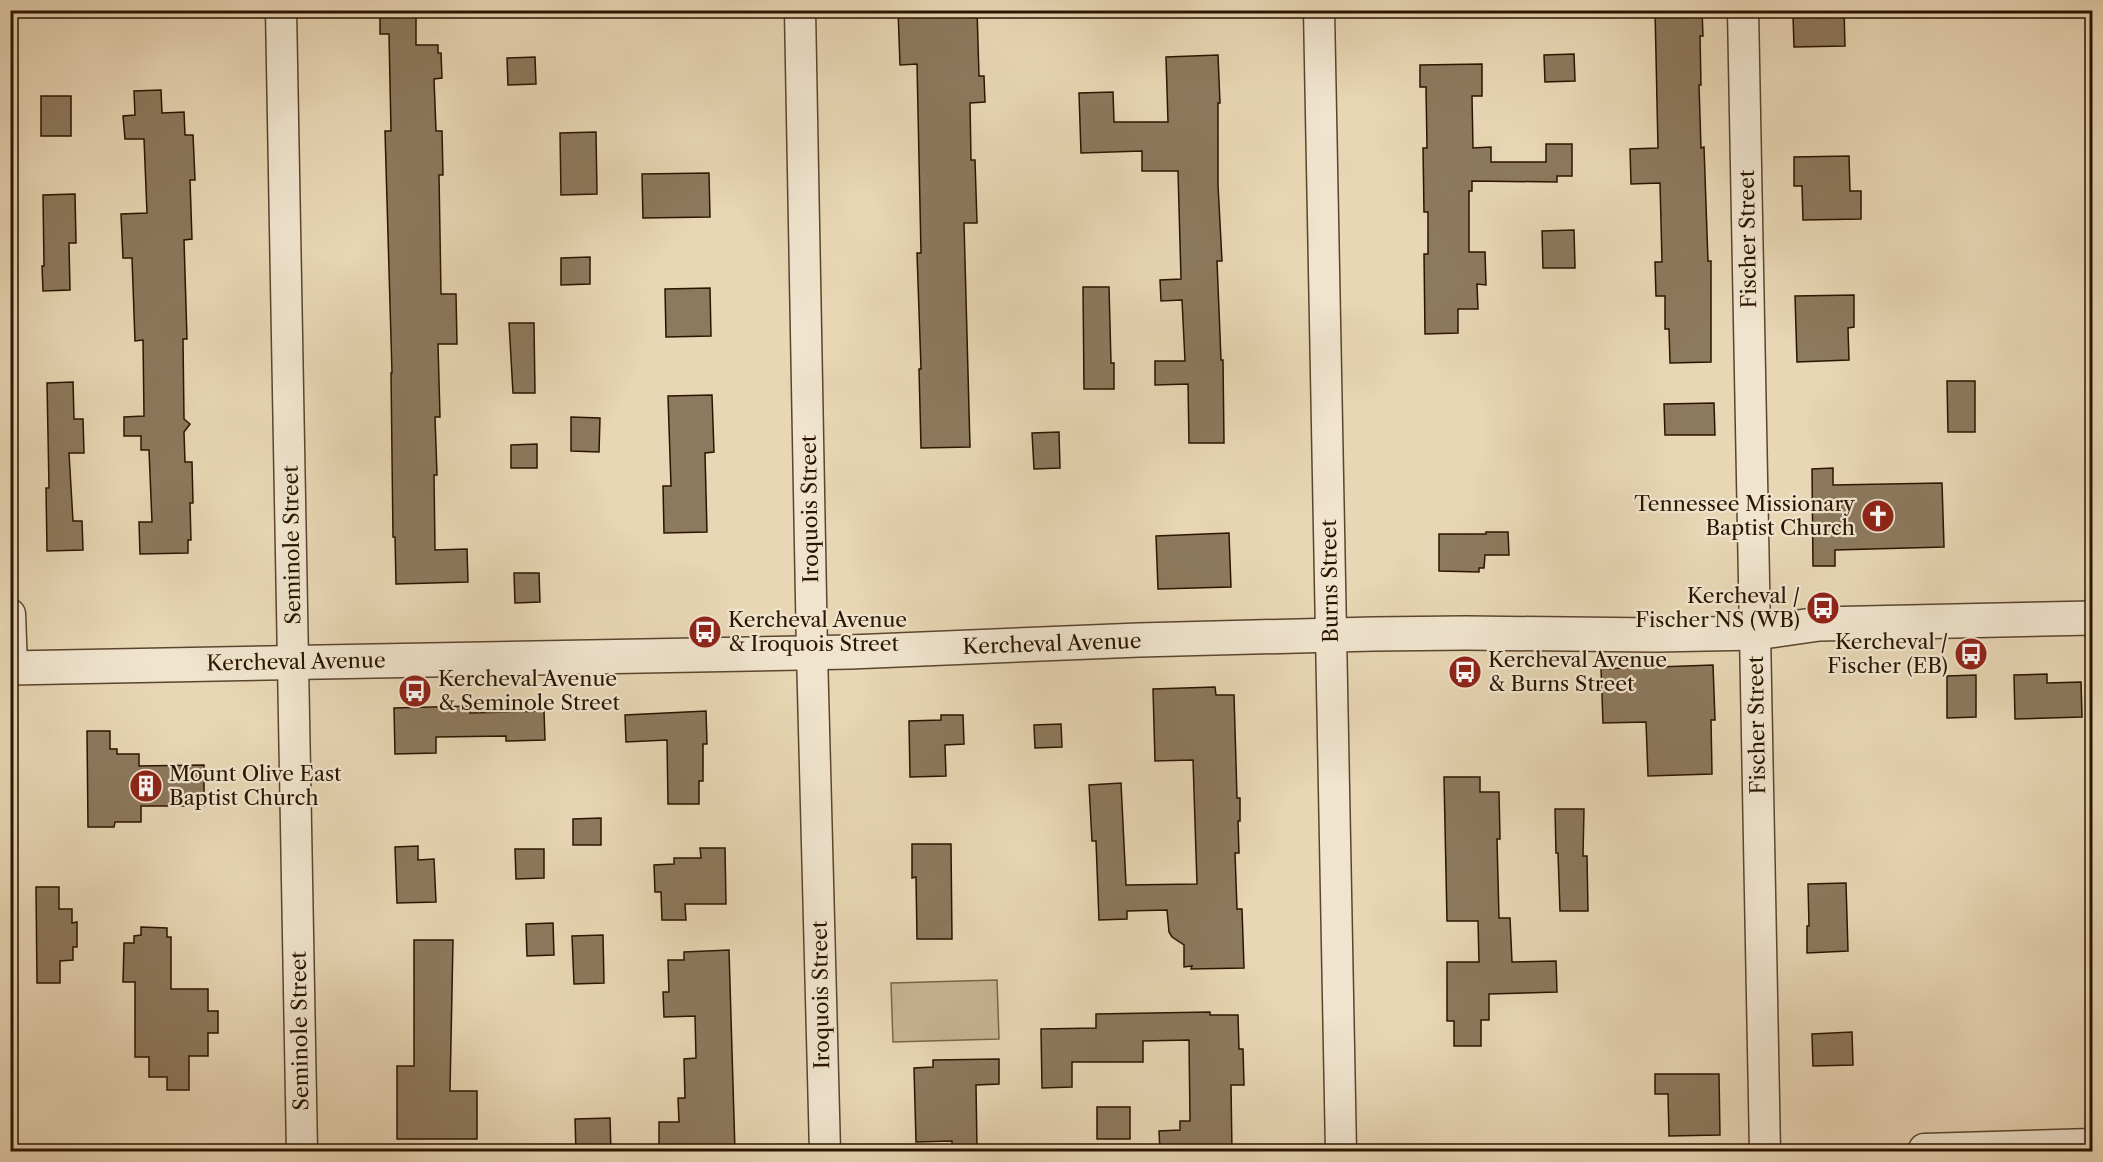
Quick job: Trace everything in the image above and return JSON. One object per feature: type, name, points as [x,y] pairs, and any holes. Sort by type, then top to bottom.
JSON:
[{"type":"street","name":"Seminole Street","points":[[281,10],[302,1152]]},
{"type":"street","name":"Iroquois Street","points":[[800,10],[812,652],[825,1152]]},
{"type":"street","name":"Burns Street","points":[[1319,10],[1341,1152]]},
{"type":"street","name":"Fischer Street","points":[[1743,10],[1765,1152]]},
{"type":"street","points":[[10,614],[11,668]]},
{"type":"street","name":"Kercheval Avenue","points":[[11,668],[812,652],[1139,640],[1466,633],[1656,635],[1756,633],[1819,624],[2092,618]]},
{"type":"street","points":[[1924,1149],[2092,1144]]},
{"type":"shaded area","points":[[997,980],[999,1039],[893,1042],[891,983]]},
{"type":"building","points":[[380,10],[416,10],[416,45],[438,45],[438,53],[441,53],[442,78],[434,79],[436,131],[442,131],[443,175],[439,175],[441,294],[456,294],[457,344],[438,344],[440,417],[435,417],[437,475],[434,475],[435,550],[467,549],[468,582],[396,584],[395,537],[393,537],[392,373],[385,131],[391,131],[389,34],[380,34]]},
{"type":"building","points":[[898,10],[977,10],[979,76],[984,76],[985,102],[970,103],[971,160],[975,160],[977,223],[964,223],[970,447],[921,448],[917,253],[921,253],[917,64],[900,65]]},
{"type":"building","points":[[1655,10],[1702,10],[1703,36],[1700,36],[1701,85],[1699,85],[1701,148],[1704,147],[1708,261],[1711,261],[1711,362],[1670,363],[1669,329],[1665,329],[1665,296],[1656,296],[1655,262],[1662,262],[1660,183],[1631,184],[1630,149],[1658,148]]},
{"type":"building","points":[[1795,10],[1844,10],[1845,46],[1794,47],[1793,15],[1795,15]]},
{"type":"building","points":[[1574,54],[1575,81],[1545,82],[1544,55]]},
{"type":"building","points":[[1218,55],[1220,103],[1218,103],[1218,185],[1222,261],[1217,261],[1221,360],[1223,360],[1224,443],[1189,443],[1188,384],[1155,385],[1155,361],[1185,361],[1182,300],[1161,301],[1160,280],[1181,279],[1178,171],[1142,171],[1142,151],[1081,153],[1079,93],[1113,92],[1114,122],[1168,122],[1166,57]]},
{"type":"building","points":[[535,57],[536,84],[508,85],[507,58]]},
{"type":"building","points":[[1482,64],[1482,96],[1472,96],[1473,148],[1491,147],[1491,162],[1546,162],[1546,144],[1572,144],[1572,176],[1557,176],[1557,182],[1472,181],[1472,191],[1469,191],[1469,252],[1485,252],[1486,285],[1477,284],[1478,309],[1458,309],[1458,333],[1425,334],[1424,254],[1428,254],[1428,212],[1424,212],[1423,148],[1427,148],[1426,87],[1420,87],[1420,65]]},
{"type":"building","points":[[161,90],[162,113],[184,112],[185,135],[193,135],[195,180],[190,180],[192,239],[184,240],[187,339],[183,339],[184,419],[190,424],[184,432],[185,462],[192,462],[193,503],[190,503],[191,540],[188,540],[188,553],[140,554],[139,522],[152,522],[149,450],[141,450],[141,436],[124,436],[124,417],[144,416],[143,340],[135,341],[132,258],[123,258],[121,214],[147,213],[144,139],[125,139],[123,116],[135,115],[134,91]]},
{"type":"building","points":[[41,96],[71,96],[71,136],[41,136]]},
{"type":"building","points":[[596,132],[597,194],[561,195],[560,133]]},
{"type":"building","points":[[1849,156],[1850,191],[1861,191],[1861,219],[1803,220],[1802,186],[1794,186],[1794,157]]},
{"type":"building","points":[[709,173],[710,217],[643,218],[642,174]]},
{"type":"building","points":[[75,194],[76,243],[69,243],[70,290],[43,291],[43,195]]},
{"type":"building","points":[[1574,230],[1575,268],[1543,268],[1542,231]]},
{"type":"building","points":[[590,257],[590,284],[561,285],[561,258]]},
{"type":"building","points":[[1083,287],[1109,287],[1114,389],[1084,389]]},
{"type":"building","points":[[710,288],[711,336],[666,337],[665,289]]},
{"type":"building","points":[[1854,295],[1854,327],[1848,328],[1849,360],[1797,362],[1795,296]]},
{"type":"building","points":[[509,323],[534,323],[535,393],[513,393]]},
{"type":"building","points":[[1947,381],[1975,381],[1975,432],[1948,432]]},
{"type":"building","points":[[73,382],[74,419],[83,419],[84,453],[69,453],[73,521],[82,521],[83,550],[47,551],[46,488],[49,488],[47,383]]},
{"type":"building","points":[[712,395],[714,452],[705,453],[707,532],[664,533],[663,486],[671,486],[668,396]]},
{"type":"building","points":[[1714,403],[1715,435],[1665,435],[1664,404]]},
{"type":"building","points":[[571,417],[600,418],[599,452],[571,451]]},
{"type":"building","points":[[1059,432],[1060,468],[1034,469],[1032,433]]},
{"type":"building","points":[[537,444],[537,468],[511,468],[511,445]]},
{"type":"building","name":"Tennessee Missionary Baptist Church","points":[[1833,468],[1833,485],[1942,483],[1944,547],[1835,550],[1835,566],[1813,566],[1812,469]]},
{"type":"building","points":[[1486,532],[1508,532],[1509,555],[1485,555],[1484,568],[1479,568],[1479,572],[1439,571],[1439,534],[1486,534]]},
{"type":"building","points":[[1229,533],[1231,587],[1158,589],[1156,536]]},
{"type":"building","points":[[514,573],[539,573],[540,602],[515,603]]},
{"type":"building","points":[[1713,665],[1715,720],[1711,720],[1712,774],[1648,776],[1646,722],[1603,723],[1601,669]]},
{"type":"building","points":[[2047,674],[2047,683],[2081,682],[2082,717],[2015,719],[2014,675]]},
{"type":"building","points":[[1976,675],[1976,717],[1947,718],[1947,676]]},
{"type":"building","points":[[1215,687],[1216,695],[1234,695],[1237,798],[1240,798],[1239,853],[1235,853],[1237,909],[1242,909],[1244,968],[1191,969],[1192,966],[1184,967],[1184,945],[1172,937],[1169,932],[1167,910],[1127,911],[1127,919],[1099,920],[1096,841],[1092,841],[1089,785],[1121,783],[1126,885],[1197,884],[1193,760],[1155,761],[1153,689]]},
{"type":"building","points":[[470,706],[470,713],[544,711],[545,740],[506,741],[506,736],[436,737],[436,753],[395,754],[394,708]]},
{"type":"building","points":[[706,711],[707,744],[703,744],[703,781],[699,781],[699,804],[668,804],[667,740],[626,742],[625,715]]},
{"type":"building","points":[[941,715],[963,715],[964,744],[945,745],[946,776],[910,777],[909,721],[941,720]]},
{"type":"building","points":[[1061,724],[1062,747],[1035,748],[1034,725]]},
{"type":"building","name":"Mount Olive East Baptist Church","points":[[87,731],[110,731],[110,749],[117,749],[117,754],[139,754],[139,766],[204,765],[204,806],[141,806],[141,822],[115,822],[114,827],[88,827]]},
{"type":"building","points":[[1444,777],[1480,777],[1480,792],[1499,792],[1500,839],[1497,839],[1499,918],[1510,918],[1512,962],[1556,961],[1557,992],[1489,994],[1489,1020],[1481,1020],[1481,1046],[1454,1046],[1454,1021],[1447,1021],[1447,962],[1479,962],[1478,921],[1447,921]]},
{"type":"building","points":[[1555,809],[1584,809],[1583,856],[1587,856],[1588,911],[1560,911]]},
{"type":"building","points":[[601,818],[601,845],[573,845],[573,819]]},
{"type":"building","points":[[912,844],[951,844],[952,939],[917,939],[916,877],[912,878]]},
{"type":"building","points":[[418,846],[418,860],[434,859],[436,902],[397,903],[395,847]]},
{"type":"building","points":[[700,848],[725,848],[726,904],[685,904],[686,920],[662,920],[661,892],[655,892],[654,865],[674,864],[674,858],[701,858]]},
{"type":"building","points":[[515,849],[544,849],[544,878],[516,879]]},
{"type":"building","points":[[1846,883],[1848,951],[1807,953],[1808,884]]},
{"type":"building","points":[[36,887],[59,887],[59,909],[72,909],[72,923],[77,922],[77,947],[73,947],[73,960],[60,961],[60,983],[37,983]]},
{"type":"building","points":[[553,923],[554,955],[527,956],[526,924]]},
{"type":"building","points":[[141,927],[167,928],[167,937],[171,937],[171,989],[208,989],[208,1011],[218,1011],[218,1033],[208,1033],[208,1056],[189,1056],[189,1090],[167,1090],[167,1077],[149,1077],[149,1057],[135,1057],[135,982],[123,982],[124,943],[134,943],[134,936],[141,935]]},
{"type":"building","points":[[603,935],[604,983],[574,984],[572,936]]},
{"type":"building","points":[[414,940],[453,940],[450,1091],[477,1091],[477,1139],[397,1139],[397,1066],[414,1066]]},
{"type":"building","points":[[729,950],[735,1152],[659,1152],[659,1122],[679,1122],[678,1098],[685,1098],[684,1059],[696,1058],[695,1016],[664,1017],[663,992],[669,992],[668,960],[684,960],[684,952]]},
{"type":"building","points":[[1210,1012],[1210,1015],[1238,1015],[1239,1049],[1243,1049],[1244,1085],[1231,1085],[1232,1152],[1160,1152],[1159,1131],[1180,1130],[1180,1121],[1190,1121],[1189,1040],[1143,1041],[1143,1062],[1072,1062],[1072,1087],[1042,1088],[1041,1029],[1096,1028],[1096,1014]]},
{"type":"building","points":[[1852,1032],[1853,1065],[1813,1066],[1812,1034]]},
{"type":"building","points":[[999,1059],[999,1084],[976,1085],[977,1149],[952,1149],[952,1141],[916,1142],[914,1068],[933,1067],[933,1060]]},
{"type":"building","points":[[1655,1074],[1719,1074],[1720,1135],[1669,1136],[1668,1094],[1655,1094]]},
{"type":"building","points":[[1097,1107],[1130,1107],[1130,1139],[1097,1139]]},
{"type":"building","points":[[610,1118],[611,1152],[576,1152],[575,1119]]},
{"type":"place","name":"Tennessee Missionary Baptist Church","points":[[1878,516]]},
{"type":"place","name":"Kercheval / Fischer NS (WB)","points":[[1823,608]]},
{"type":"place","name":"Kercheval Avenue & Iroquois Street","points":[[705,632]]},
{"type":"place","name":"Kercheval / Fischer (EB)","points":[[1971,654]]},
{"type":"place","name":"Kercheval Avenue & Burns Street","points":[[1465,672]]},
{"type":"place","name":"Kercheval Avenue & Seminole Street","points":[[415,691]]},
{"type":"place","name":"Mount Olive East Baptist Church","points":[[146,786]]}]
